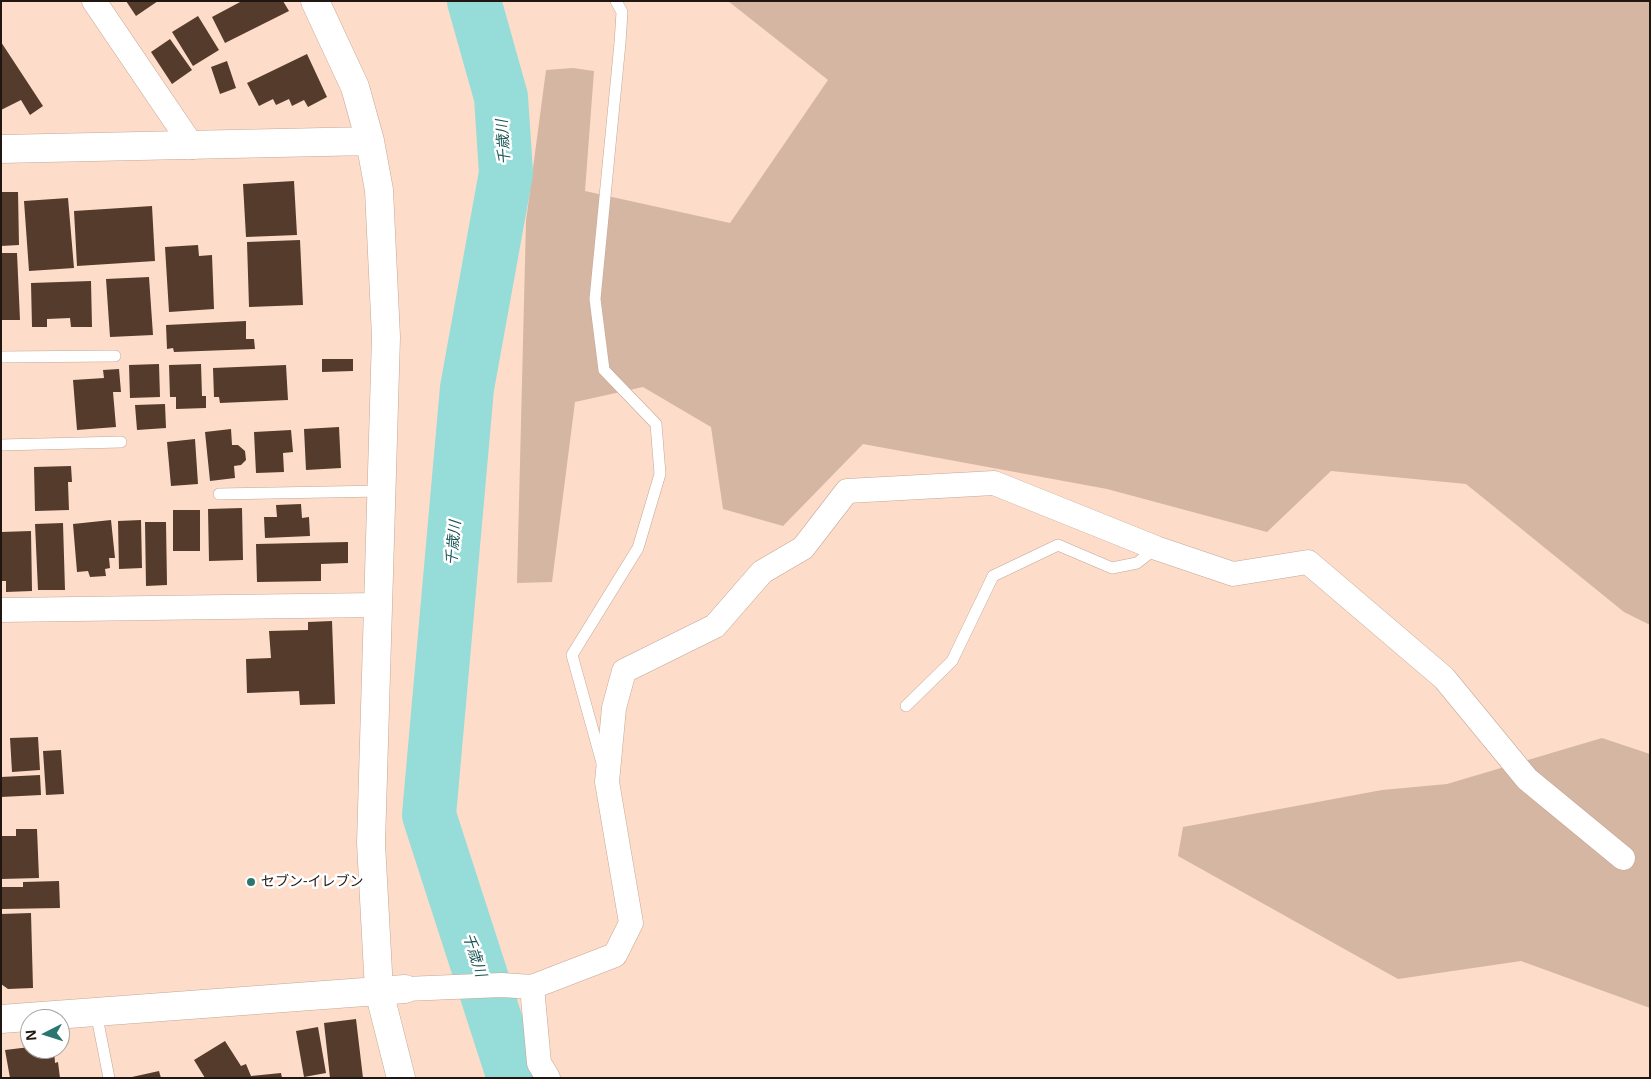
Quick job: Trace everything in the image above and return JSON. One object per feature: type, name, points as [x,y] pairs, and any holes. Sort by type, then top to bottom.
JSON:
[{"type":"street","points":[[94,1],[193,146]]},
{"type":"street","points":[[315,1],[355,87],[370,141],[379,190],[386,337],[382,491],[376,605],[371,843],[392,990],[401,1078]]},
{"type":"street","points":[[1,149],[370,141]]},
{"type":"street","points":[[1,1019],[392,990],[502,985],[532,987],[615,955],[631,923],[607,782],[614,708],[624,671],[715,626],[762,572],[803,548],[847,492],[994,483],[1156,548],[1233,574],[1308,562],[1444,678],[1528,779],[1623,858]]},
{"type":"street","points":[[1,610],[376,605]]},
{"type":"street","points":[[532,987],[539,1063],[548,1078]]},
{"type":"lane","points":[[607,782],[572,656],[638,548],[660,474],[656,424],[604,370],[595,299],[620,42],[622,12],[616,1]]},
{"type":"lane","points":[[1,357],[114,356]]},
{"type":"lane","points":[[1,444],[121,442]]},
{"type":"lane","points":[[219,494],[382,491]]},
{"type":"lane","points":[[906,706],[952,661],[994,576],[1058,545],[1112,568],[1137,563],[1156,548]]},
{"type":"lane","points":[[96,1012],[109,1078]]},
{"type":"shaded area","points":[[728,1],[1650,1],[1650,625],[1624,612],[1466,484],[1331,471],[1267,532],[1107,489],[863,444],[783,526],[723,509],[711,427],[643,387],[575,402],[552,582],[517,583],[526,221],[546,70],[573,68],[594,71],[585,191],[730,223],[828,80]]},
{"type":"shaded area","points":[[1602,738],[1650,754],[1650,1008],[1521,961],[1398,979],[1178,856],[1183,827],[1382,790],[1447,784]]},
{"type":"building","points":[[126,1],[158,1],[136,16]]},
{"type":"building","points":[[242,1],[283,1],[289,11],[225,43],[212,17]]},
{"type":"building","points":[[198,16],[219,50],[193,66],[172,32]]},
{"type":"building","points":[[170,39],[192,70],[172,84],[151,52]]},
{"type":"building","points":[[1,42],[43,106],[30,115],[21,100],[1,110]]},
{"type":"building","points":[[307,54],[327,97],[308,107],[304,100],[292,106],[289,99],[276,105],[273,99],[259,106],[247,83]]},
{"type":"building","points":[[227,61],[236,88],[220,94],[211,67]]},
{"type":"building","points":[[294,181],[297,235],[246,237],[243,184]]},
{"type":"building","points":[[1,192],[18,192],[19,245],[1,246]]},
{"type":"building","points":[[68,198],[74,268],[29,271],[24,201]]},
{"type":"building","points":[[152,206],[155,261],[77,266],[74,211]]},
{"type":"building","points":[[300,240],[303,305],[249,307],[247,242]]},
{"type":"building","points":[[198,245],[199,256],[212,255],[214,309],[169,312],[165,247]]},
{"type":"building","points":[[1,253],[17,253],[20,320],[1,320]]},
{"type":"building","points":[[149,277],[153,335],[110,337],[106,279]]},
{"type":"building","points":[[91,281],[92,327],[71,327],[70,318],[47,319],[47,327],[32,327],[31,283]]},
{"type":"building","points":[[246,321],[246,339],[254,339],[255,349],[174,352],[173,348],[167,349],[166,325]]},
{"type":"building","points":[[322,359],[353,359],[353,371],[322,372]]},
{"type":"building","points":[[159,364],[160,397],[130,398],[129,365]]},
{"type":"building","points":[[201,364],[202,396],[206,396],[206,408],[176,409],[176,397],[170,397],[169,365]]},
{"type":"building","points":[[286,365],[288,400],[220,403],[219,397],[214,397],[213,368]]},
{"type":"building","points":[[119,369],[121,392],[113,392],[116,427],[77,430],[73,380],[104,378],[103,370]]},
{"type":"building","points":[[165,404],[166,428],[137,430],[135,405]]},
{"type":"building","points":[[339,427],[341,468],[306,470],[304,429]]},
{"type":"building","points":[[231,429],[232,445],[238,445],[245,451],[246,460],[241,465],[234,466],[235,478],[210,481],[205,432]]},
{"type":"building","points":[[291,430],[293,452],[283,453],[284,472],[256,473],[254,432]]},
{"type":"building","points":[[195,439],[198,484],[171,486],[167,442]]},
{"type":"building","points":[[71,466],[72,482],[68,482],[69,510],[35,511],[34,467]]},
{"type":"building","points":[[301,504],[302,518],[309,517],[310,536],[265,538],[264,517],[277,517],[276,505]]},
{"type":"building","points":[[242,508],[243,560],[209,561],[208,509]]},
{"type":"building","points":[[173,510],[200,510],[200,551],[173,551]]},
{"type":"building","points":[[111,520],[115,558],[109,558],[110,568],[105,569],[106,576],[90,577],[88,571],[77,572],[73,524]]},
{"type":"building","points":[[141,520],[142,568],[119,569],[118,521]]},
{"type":"building","points":[[145,522],[166,522],[167,585],[146,586]]},
{"type":"building","points":[[63,523],[65,590],[38,590],[35,524]]},
{"type":"building","points":[[31,531],[32,591],[6,592],[6,581],[1,581],[1,532]]},
{"type":"building","points":[[348,542],[348,563],[321,564],[321,581],[257,582],[256,544]]},
{"type":"building","points":[[332,621],[335,704],[300,705],[299,691],[247,693],[246,659],[271,658],[269,631],[308,630],[308,622]]},
{"type":"building","points":[[38,737],[40,770],[12,772],[10,738]]},
{"type":"building","points":[[61,750],[64,794],[46,795],[43,751]]},
{"type":"building","points":[[40,775],[41,795],[1,797],[1,777]]},
{"type":"building","points":[[16,829],[37,829],[39,878],[1,879],[1,836],[16,836]]},
{"type":"building","points":[[59,881],[60,908],[1,909],[1,887],[23,887],[23,882]]},
{"type":"building","points":[[31,913],[33,988],[8,989],[1,984],[1,914]]},
{"type":"building","points":[[356,1019],[363,1078],[330,1078],[324,1023]]},
{"type":"building","points":[[318,1027],[326,1073],[304,1077],[296,1031]]},
{"type":"building","points":[[225,1041],[241,1066],[246,1064],[251,1076],[281,1073],[282,1078],[205,1078],[194,1060]]},
{"type":"building","points":[[20,1048],[20,1059],[55,1059],[55,1063],[58,1062],[60,1078],[10,1078],[5,1050]]},
{"type":"building","points":[[159,1071],[161,1078],[132,1078],[132,1077]]},
{"type":"waterway","name":"千歳川","points":[[474,1],[501,97],[506,173],[467,388],[429,815],[514,1078]]},
{"type":"place","name":"セブン-イレブン","points":[[251,882]]}]
